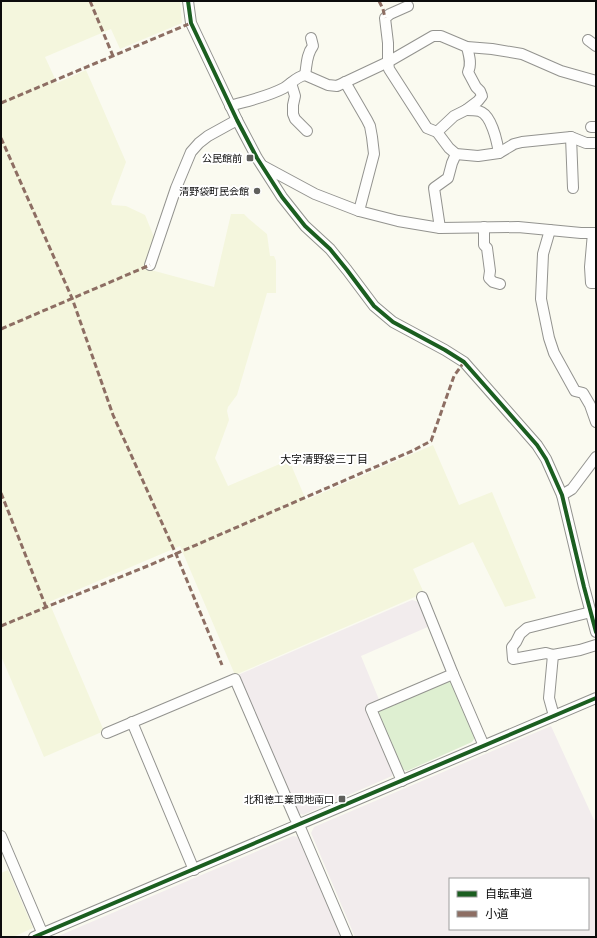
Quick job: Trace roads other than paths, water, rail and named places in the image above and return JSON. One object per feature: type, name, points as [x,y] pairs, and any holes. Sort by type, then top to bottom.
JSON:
[{"type":"street","points":[[188,1],[191,22],[230,106],[262,165],[282,197],[305,226],[330,249],[374,306],[393,322],[464,362],[537,445],[546,459],[562,495],[596,632]]},
{"type":"street","points":[[408,6],[390,14],[385,18],[388,43],[388,62],[390,69],[427,128],[437,132],[449,148],[456,154],[478,156],[499,152],[514,144],[522,142],[571,137],[586,143],[596,144]]},
{"type":"street","points":[[230,106],[259,98],[283,88],[299,76],[305,75],[328,85],[337,86],[388,62],[434,36],[441,36],[467,47],[522,54],[561,71],[596,81]]},
{"type":"street","points":[[305,75],[307,56],[313,46],[311,38]]},
{"type":"street","points":[[437,132],[454,116],[466,110],[482,96],[468,72],[470,68],[470,59],[467,47]]},
{"type":"street","points":[[345,82],[370,126],[374,154],[359,211]]},
{"type":"street","points":[[291,83],[295,96],[293,114],[295,119],[307,131]]},
{"type":"street","points":[[466,110],[480,111],[485,115],[493,128],[499,152]]},
{"type":"street","points":[[150,265],[176,188],[191,152],[208,136],[237,120]]},
{"type":"street","points":[[571,137],[573,188]]},
{"type":"street","points":[[440,228],[434,188],[448,178],[456,154]]},
{"type":"street","points":[[262,165],[315,194],[359,211],[398,221],[440,228],[518,226],[595,233],[590,268],[591,283],[596,283]]},
{"type":"street","points":[[484,227],[484,245],[487,248],[490,278],[493,282],[500,284]]},
{"type":"street","points":[[550,230],[544,254],[541,299],[549,338],[554,353],[575,391],[583,393],[590,405],[596,422]]},
{"type":"street","points":[[562,495],[572,489],[596,457]]},
{"type":"street","points":[[422,598],[484,746]]},
{"type":"street","points":[[591,612],[527,628],[520,634],[512,647],[513,658],[546,654],[552,655],[580,650],[596,645]]},
{"type":"street","points":[[552,655],[549,698],[554,716]]},
{"type":"street","points":[[402,781],[371,709],[453,674]]},
{"type":"street","points":[[107,733],[235,679],[295,818],[300,825],[347,937]]},
{"type":"street","points":[[1,836],[41,936],[596,698]]},
{"type":"street","points":[[132,722],[194,870]]},
{"type":"place","name":"公民館前","points":[[250,158]]},
{"type":"place","name":"清野袋町民会館","points":[[257,191]]},
{"type":"place","name":"北和徳工業団地南口","points":[[342,799]]},
{"type":"district","name":"大字清野袋三丁目","points":[[324,459]]}]
